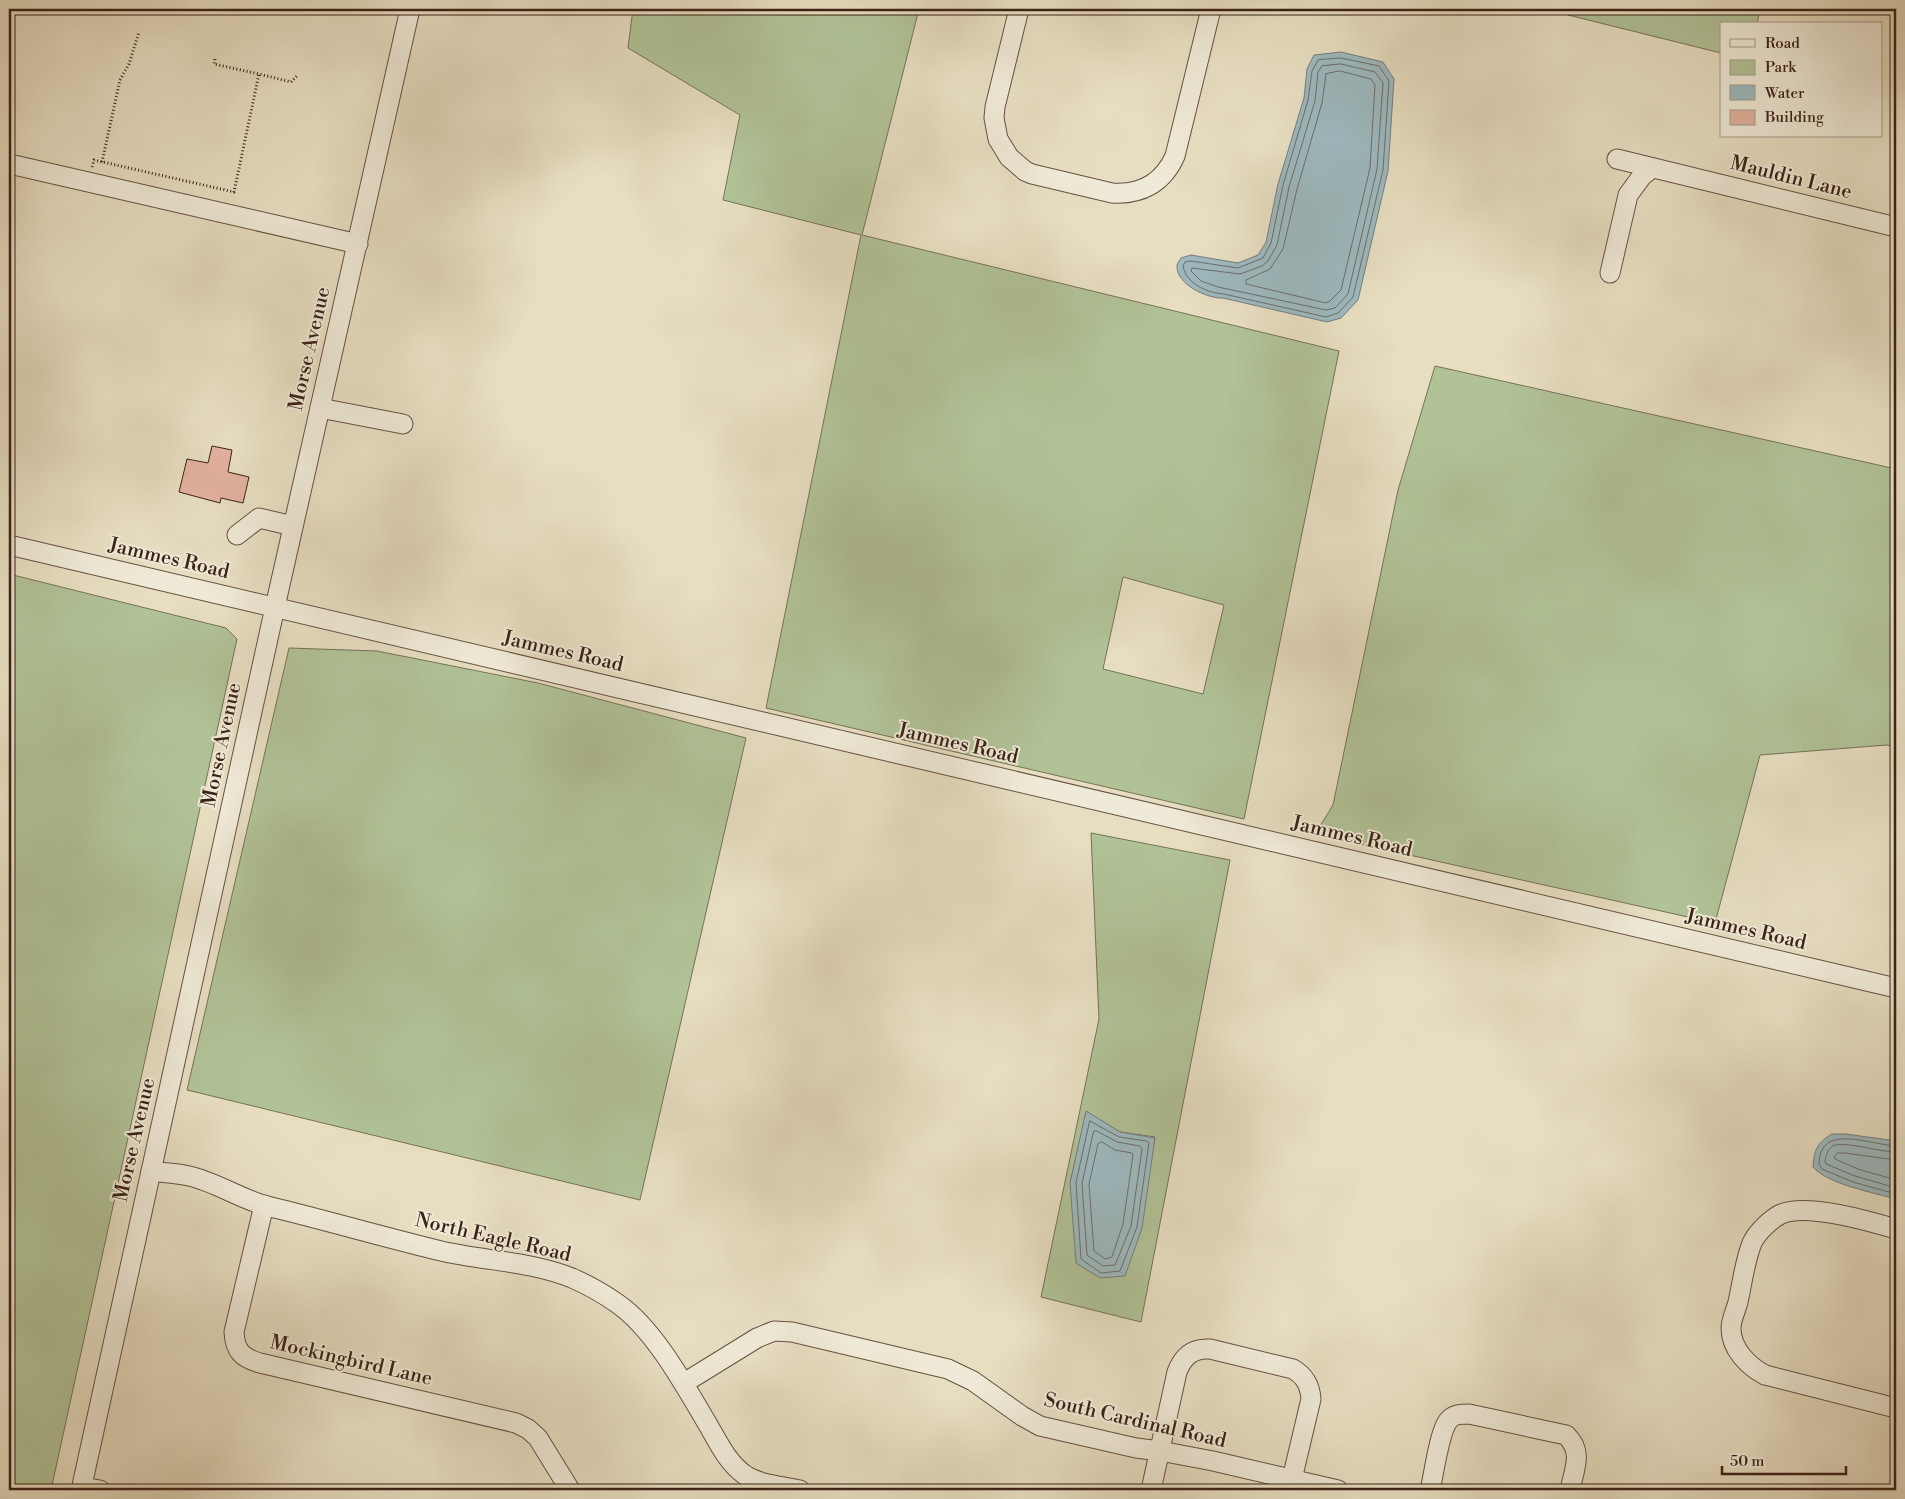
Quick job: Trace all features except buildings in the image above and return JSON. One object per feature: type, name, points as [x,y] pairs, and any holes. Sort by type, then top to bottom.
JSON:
[{"type":"street","name":"Morse Avenue","points":[[88,1489],[151,1171],[293,526],[410,9]]},
{"type":"street","points":[[1019,9],[996,107],[995,129],[1003,148],[1017,165],[1032,174],[1121,194],[1148,187],[1158,181],[1172,163],[1211,9]]},
{"type":"street","name":"Mauldin Lane","points":[[1617,159],[1896,227]]},
{"type":"street","points":[[14,165],[358,244]]},
{"type":"street","points":[[1610,273],[1628,195],[1642,176],[1652,168]]},
{"type":"street","points":[[320,408],[403,424]]},
{"type":"street","points":[[237,535],[259,518],[293,526]]},
{"type":"street","name":"Jammes Road","points":[[9,545],[1896,988]]},
{"type":"street","name":"North Eagle Road","points":[[151,1171],[189,1176],[264,1205],[443,1252],[518,1264],[572,1278],[596,1290],[620,1306],[660,1348],[684,1383],[727,1457],[737,1468],[747,1476],[760,1481],[800,1490]]},
{"type":"street","name":"Mockingbird Lane","points":[[264,1205],[234,1332],[234,1343],[239,1352],[248,1360],[522,1426],[538,1438],[570,1490]]},
{"type":"street","points":[[1896,1228],[1814,1210],[1790,1211],[1780,1214],[1770,1221],[1752,1242],[1731,1328],[1737,1347],[1745,1361],[1765,1375],[1896,1408]]},
{"type":"street","name":"South Cardinal Road","points":[[684,1383],[757,1338],[774,1331],[792,1332],[948,1369],[972,1381],[1022,1416],[1040,1426],[1338,1490]]},
{"type":"street","points":[[1151,1490],[1181,1360],[1190,1353],[1200,1349],[1210,1349],[1293,1369],[1306,1381],[1310,1389],[1311,1399],[1292,1479]]},
{"type":"street","points":[[1430,1490],[1443,1429],[1447,1422],[1459,1414],[1469,1414],[1566,1435],[1572,1441],[1577,1454],[1570,1490]]},
{"type":"path","points":[[102,162],[120,80],[129,64],[139,32]]},
{"type":"path","points":[[215,59],[214,64],[291,82],[298,75]]},
{"type":"path","points":[[92,183],[94,160],[234,192],[259,74]]},
{"type":"green space","points":[[633,9],[919,9],[862,235],[1339,351],[1244,819],[766,708],[861,235],[723,200],[740,115],[628,48]],"holes":[[[1123,577],[1224,605],[1203,694],[1103,669]]]},
{"type":"green space","points":[[1544,9],[1760,9],[1757,22],[1720,22],[1720,53]]},
{"type":"green space","points":[[1435,366],[1896,469],[1896,747],[1887,745],[1760,755],[1715,923],[1315,834],[1333,805],[1398,490]]},
{"type":"green space","points":[[9,574],[226,628],[237,639],[51,1490],[9,1490]]},
{"type":"green space","points":[[289,648],[377,651],[538,683],[746,738],[640,1200],[187,1090]]},
{"type":"green space","points":[[1091,833],[1230,860],[1141,1322],[1041,1297],[1099,1019]],"holes":[[[1087,1112],[1120,1132],[1155,1137],[1070,1183]]]},
{"type":"water","points":[[1341,52],[1383,62],[1394,79],[1388,171],[1358,300],[1341,318],[1327,322],[1217,298],[1194,289],[1181,278],[1178,272],[1177,265],[1181,258],[1191,255],[1238,263],[1258,255],[1266,242],[1278,184],[1304,98],[1307,69],[1314,55]]},
{"type":"water","points":[[1086,1111],[1120,1132],[1155,1138],[1142,1228],[1125,1276],[1100,1278],[1076,1263],[1070,1183]]},
{"type":"water","points":[[1832,1134],[1846,1134],[1896,1141],[1896,1199],[1840,1183],[1820,1173],[1813,1167],[1817,1147]]}]
